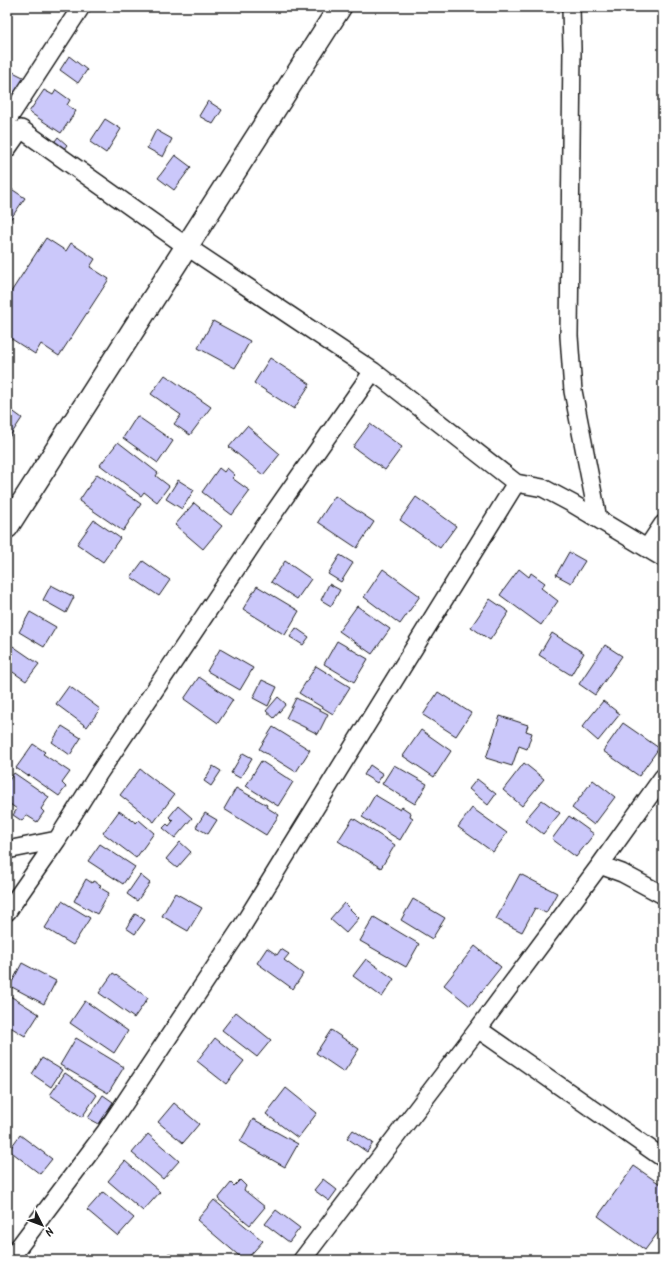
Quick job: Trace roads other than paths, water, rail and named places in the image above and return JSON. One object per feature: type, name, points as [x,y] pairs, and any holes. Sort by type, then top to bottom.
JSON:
[{"type":"street","points":[[7,149],[12,122],[81,7]]},
{"type":"street","points":[[7,527],[340,7]]},
{"type":"street","points":[[571,7],[572,49],[568,336],[573,391],[598,519]]},
{"type":"street","points":[[12,122],[186,246],[373,371],[516,483],[543,488],[663,558]]},
{"type":"street","points":[[7,912],[57,840],[108,760],[264,527],[373,371]]},
{"type":"street","points":[[9,1260],[106,1131],[237,935],[516,483]]},
{"type":"street","points":[[647,548],[663,524]]},
{"type":"street","points":[[302,1260],[478,1029],[600,865],[663,777]]},
{"type":"street","points":[[7,850],[57,840]]},
{"type":"street","points":[[600,865],[622,872],[663,896]]},
{"type":"street","points":[[478,1029],[663,1158]]}]
